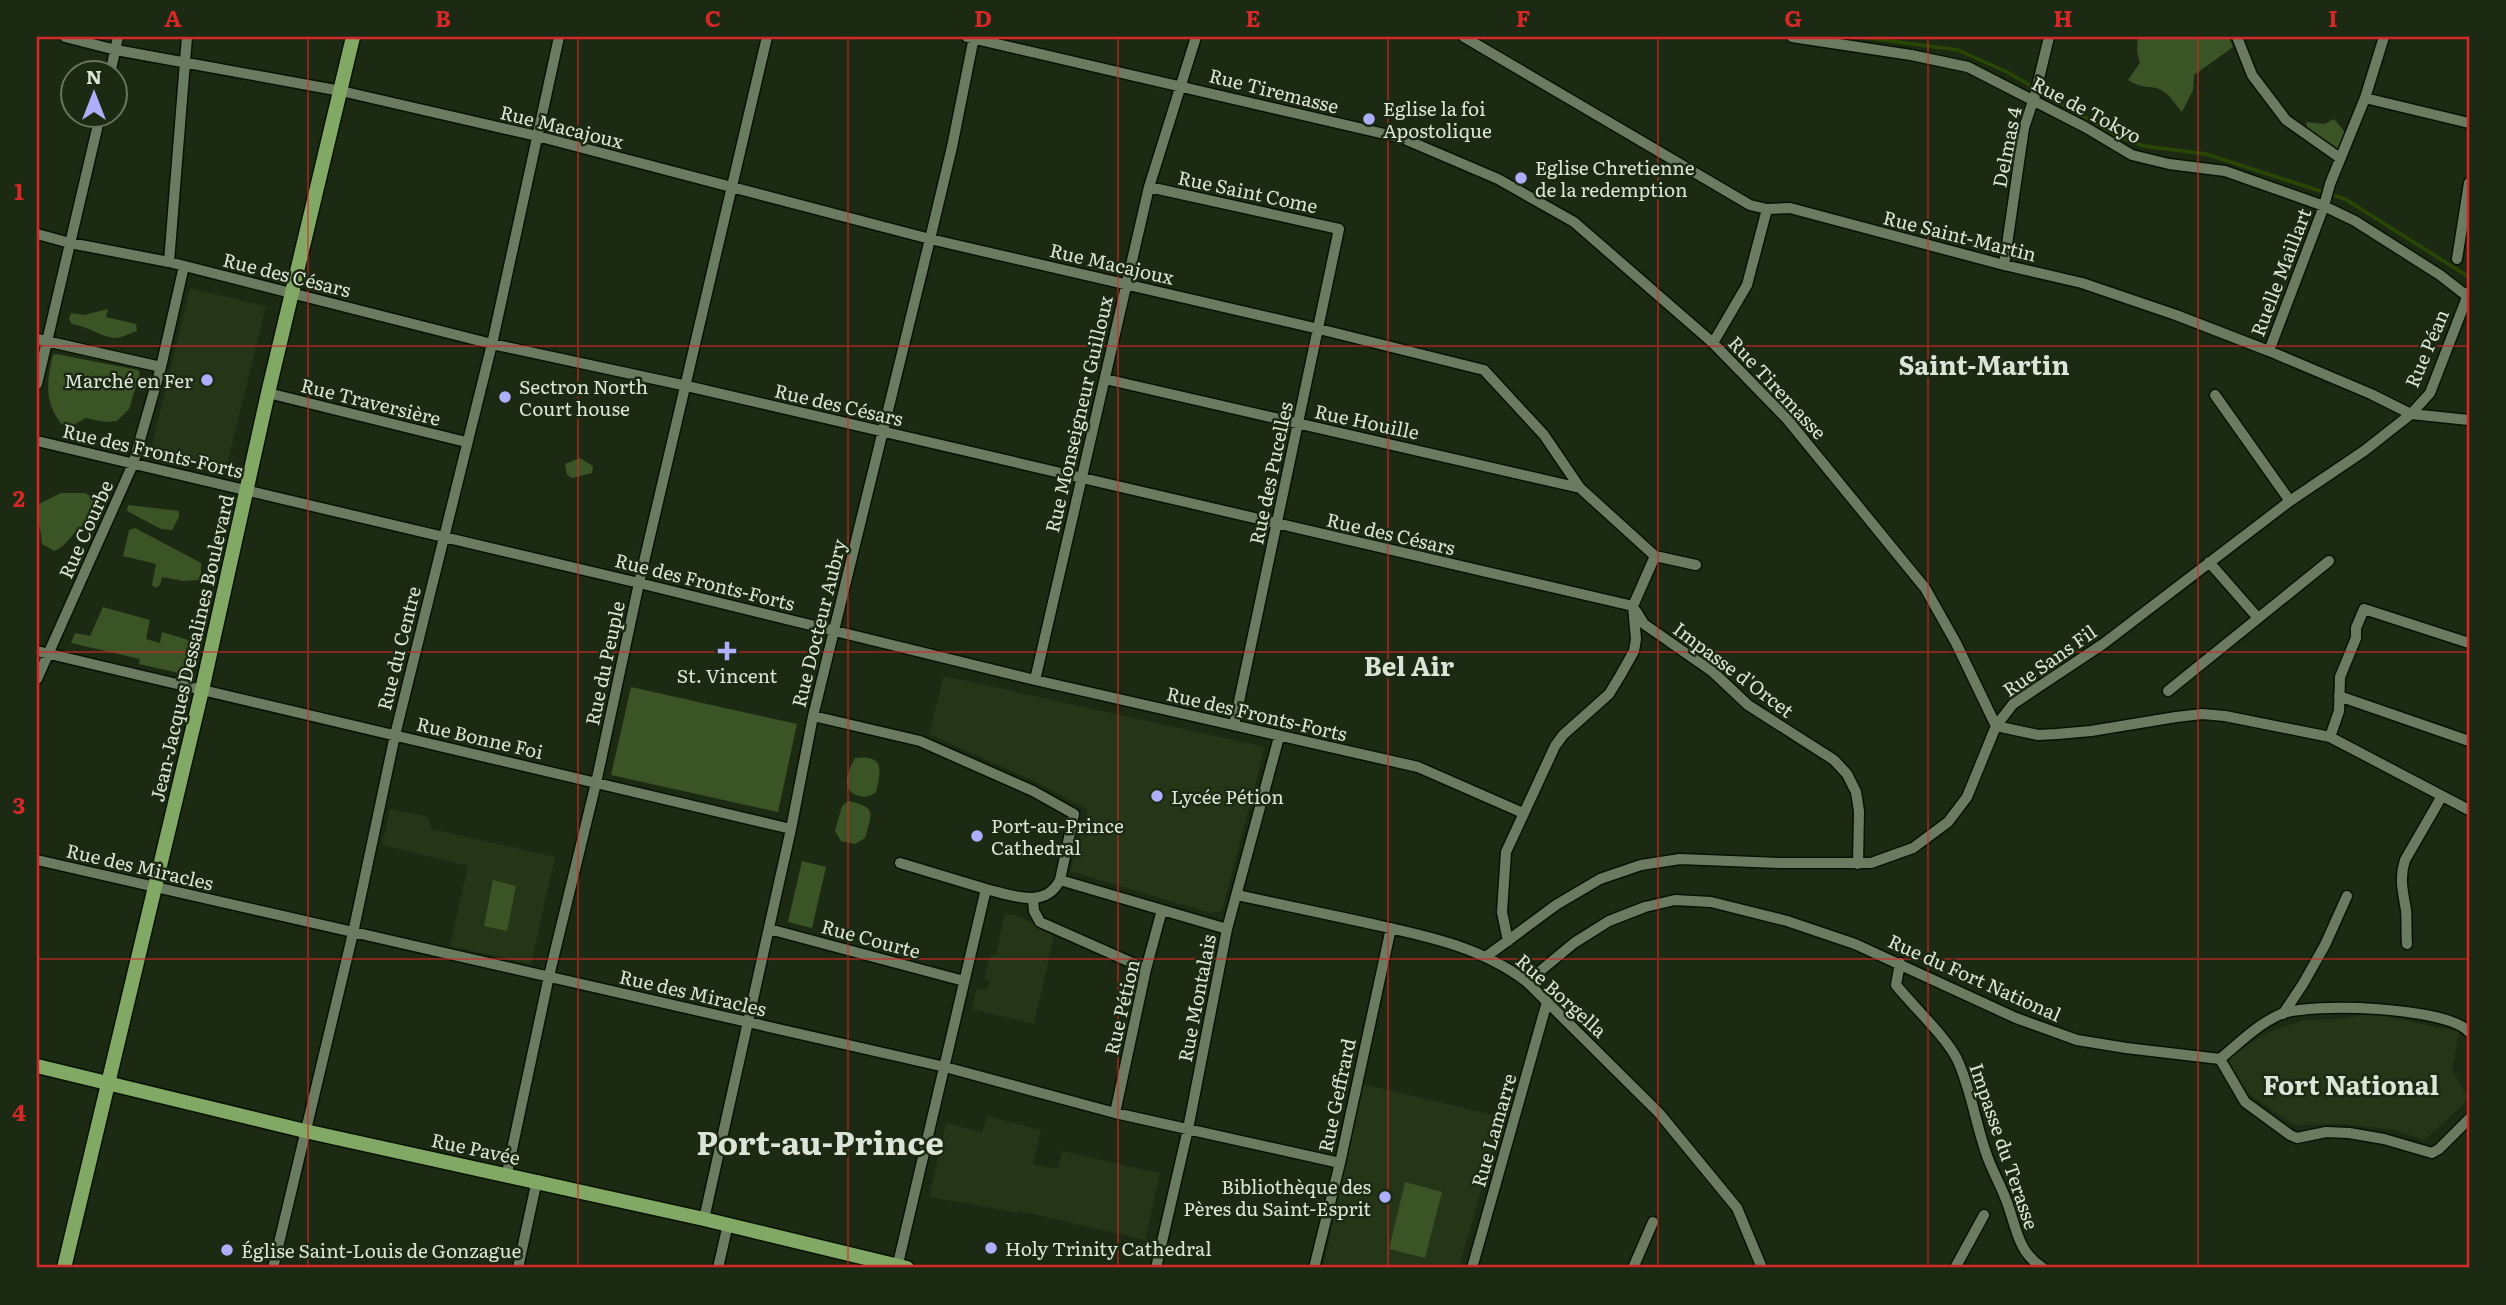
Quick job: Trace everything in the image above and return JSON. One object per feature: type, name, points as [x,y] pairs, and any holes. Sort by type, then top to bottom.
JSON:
[{"type":"main road","name":"Jean-Jacques Dessalines Boulevard","points":[[64,1268],[202,690],[268,393],[353,37]]},
{"type":"main road","name":"Rue Pavée","points":[[37,1066],[305,1131],[728,1224],[901,1268]]},
{"type":"street","name":"Rue Macajoux","points":[[65,37],[116,50],[341,91],[537,136],[930,239],[1484,370],[1544,435],[1580,488],[1655,556]]},
{"type":"street","points":[[114,60],[118,37]]},
{"type":"street","points":[[169,262],[187,37]]},
{"type":"street","name":"Rue du Centre","points":[[273,1268],[352,933],[395,735],[492,344],[559,37]]},
{"type":"street","name":"Rue du Peuple","points":[[507,1174],[549,976],[596,783],[639,583],[767,37]]},
{"type":"street","name":"Rue Tiremasse","points":[[971,37],[1402,138],[1498,179],[1574,222],[1713,343],[1787,419],[1925,588],[1956,643],[1996,726]]},
{"type":"street","name":"Rue Docteur Aubry","points":[[704,1219],[792,828],[813,716],[952,147],[971,37]]},
{"type":"street","name":"Rue Monseigneur Guilloux","points":[[1035,680],[1149,187],[1183,86],[1196,37]]},
{"type":"street","name":"Rue Saint-Martin","points":[[1464,37],[1749,205],[1766,209],[1790,208],[2082,283],[2269,351],[2411,414],[2469,420]]},
{"type":"street","name":"Rue de Tokyo","points":[[1794,37],[1968,66],[2035,93],[2132,155],[2169,164],[2225,171],[2324,206],[2355,221],[2468,294]]},
{"type":"street","name":"Delmas 4","points":[[2004,265],[2024,128],[2049,37]]},
{"type":"street","points":[[2237,37],[2252,75],[2286,120],[2340,158],[2365,97],[2384,37]]},
{"type":"street","points":[[2365,97],[2469,123]]},
{"type":"street","points":[[37,384],[42,340],[70,243],[97,130]]},
{"type":"street","name":"Ruelle Maillart","points":[[2269,351],[2340,158]]},
{"type":"street","points":[[2440,275],[2457,260],[2469,183]]},
{"type":"street","name":"Rue Saint Come","points":[[1149,187],[1339,229]]},
{"type":"street","points":[[1713,343],[1747,285],[1766,209]]},
{"type":"street","name":"Rue des Pucelles","points":[[1234,725],[1339,229]]},
{"type":"street","name":"Rue des Césars","points":[[37,234],[169,262],[492,344],[687,386],[1633,606]]},
{"type":"street","points":[[2457,260],[2469,267]]},
{"type":"street","name":"Rue Courbe","points":[[37,679],[133,464],[161,367],[184,266]]},
{"type":"street","name":"Rue Péan","points":[[2411,414],[2430,393],[2468,294]]},
{"type":"street","points":[[42,340],[161,367]]},
{"type":"street","name":"Rue Houille","points":[[1105,379],[1580,488]]},
{"type":"street","name":"Rue Traversière","points":[[268,393],[466,442]]},
{"type":"street","points":[[2215,395],[2290,501]]},
{"type":"street","name":"Rue Sans Fil","points":[[1487,956],[1556,905],[1600,879],[1641,865],[1680,859],[1858,864],[1871,863],[1913,848],[1948,822],[1967,797],[1996,726],[2013,704],[2103,643],[2290,501],[2364,451],[2411,414]]},
{"type":"street","name":"Rue des Fronts-Forts","points":[[37,441],[639,583],[1035,680],[1418,767],[1522,813]]},
{"type":"street","points":[[1508,941],[1502,912],[1506,852],[1555,746],[1563,735],[1600,703],[1620,677],[1634,650],[1636,639],[1633,606],[1655,556],[1696,565]]},
{"type":"street","points":[[2168,691],[2329,561]]},
{"type":"street","points":[[2209,562],[2258,618]]},
{"type":"street","name":"Impasse d'Orcet","points":[[1633,606],[1644,624],[1713,672],[1748,705],[1834,760],[1847,775],[1856,792],[1860,811],[1858,864]]},
{"type":"street","points":[[2330,737],[2339,710],[2340,677],[2356,638],[2356,628],[2364,609],[2469,643]]},
{"type":"street","name":"Rue Bonne Foi","points":[[37,651],[792,828]]},
{"type":"street","points":[[2339,696],[2469,741]]},
{"type":"street","points":[[1996,726],[2038,735],[2202,714],[2225,716],[2330,737],[2442,796],[2468,805]]},
{"type":"street","points":[[813,716],[920,741],[1033,791],[1074,814],[1060,880],[1051,893],[1033,899],[986,889],[900,863]]},
{"type":"street","name":"Rue Montalais","points":[[1156,1268],[1188,1129],[1227,929],[1279,737]]},
{"type":"street","points":[[2407,944],[2401,871],[2442,796]]},
{"type":"street","name":"Rue des Miracles","points":[[37,860],[945,1067],[1115,1113],[1340,1163]]},
{"type":"street","points":[[1060,880],[1227,929]]},
{"type":"street","points":[[901,1268],[986,889]]},
{"type":"street","name":"Rue Borgella","points":[[1237,895],[1438,939],[1487,956],[1509,968],[1527,982],[1659,1113],[1737,1208],[1762,1268]]},
{"type":"street","points":[[2283,1014],[2319,955],[2347,896]]},
{"type":"street","points":[[1033,899],[1034,911],[1040,922],[1146,969]]},
{"type":"street","name":"Rue du Fort National","points":[[1527,982],[1574,943],[1609,921],[1644,907],[1675,900],[1711,902],[1787,921],[1855,944],[2016,1018],[2077,1040],[2220,1059]]},
{"type":"street","name":"Rue Pétion","points":[[1115,1113],[1146,969],[1162,910]]},
{"type":"street","name":"Rue Geffrard","points":[[1314,1268],[1340,1163],[1391,928]]},
{"type":"street","name":"Rue Courte","points":[[769,929],[964,981]]},
{"type":"street","name":"Impasse du Terasse","points":[[1900,963],[1896,985],[1955,1056],[1967,1084],[1972,1111],[2008,1205],[2014,1230],[2022,1248],[2043,1268]]},
{"type":"street","name":"Rue Lamarre","points":[[1472,1268],[1547,1002]]},
{"type":"street","points":[[2469,1032],[2460,1025],[2419,1013],[2304,1009],[2265,1022],[2220,1059],[2245,1102],[2297,1138],[2326,1132],[2349,1133],[2384,1139],[2432,1153],[2469,1119]]},
{"type":"street","points":[[518,1268],[537,1180]]},
{"type":"street","points":[[1955,1268],[1983,1215]]},
{"type":"street","points":[[1633,1268],[1653,1222]]},
{"type":"street","points":[[718,1268],[728,1224]]},
{"type":"shaded area","points":[[2138,37],[2229,37],[2233,47],[2194,75],[2193,90],[2182,112],[2164,92],[2128,80],[2140,63]]},
{"type":"shaded area","points":[[2334,119],[2344,131],[2344,137],[2336,152],[2308,131],[2306,122],[2324,124]]},
{"type":"shaded area","name":"Marché en Fer","points":[[190,288],[266,306],[225,472],[150,454]]},
{"type":"shaded area","points":[[108,309],[106,317],[136,324],[137,331],[115,338],[72,324],[69,319],[71,313],[84,315]]},
{"type":"shaded area","points":[[53,355],[138,370],[140,373],[129,409],[117,421],[105,422],[86,418],[65,428],[53,411],[48,393]]},
{"type":"shaded area","points":[[580,458],[593,466],[592,473],[572,478],[567,475],[565,464]]},
{"type":"shaded area","points":[[61,493],[85,493],[106,505],[98,522],[85,524],[54,551],[42,544],[37,505]]},
{"type":"shaded area","points":[[128,505],[179,511],[179,517],[172,530],[161,529],[127,511]]},
{"type":"shaded area","points":[[135,528],[201,563],[201,577],[198,580],[183,581],[162,577],[160,585],[155,588],[152,585],[156,564],[123,556],[129,530]]},
{"type":"shaded area","points":[[103,607],[150,620],[146,639],[160,643],[162,632],[195,642],[188,675],[139,664],[140,659],[71,643],[75,633],[90,636]]},
{"type":"shaded area","name":"Lycée Pétion","points":[[944,676],[1265,747],[1222,911],[1210,913],[1070,871],[1088,810],[1038,783],[929,734]]},
{"type":"shaded area","points":[[631,687],[797,724],[778,812],[611,775]]},
{"type":"shaded area","points":[[855,758],[872,759],[879,766],[876,792],[870,796],[853,794],[847,785]]},
{"type":"shaded area","points":[[849,801],[864,806],[870,812],[865,838],[855,844],[841,841],[835,831],[842,806]]},
{"type":"shaded area","points":[[390,809],[427,816],[432,829],[555,857],[531,964],[450,946],[468,866],[382,845]]},
{"type":"shaded area","points":[[802,861],[826,867],[812,928],[788,922]]},
{"type":"shaded area","points":[[493,880],[516,886],[507,931],[484,926]]},
{"type":"shaded area","points":[[1005,913],[1021,917],[1054,936],[1034,1024],[972,1009],[976,990],[988,989],[990,980],[984,979],[991,955],[996,955]]},
{"type":"shaded area","points":[[2371,1013],[2459,1032],[2452,1070],[2469,1099],[2425,1140],[2395,1130],[2343,1124],[2294,1125],[2246,1092],[2224,1061],[2264,1034],[2304,1020],[2341,1019]]},
{"type":"shaded area","points":[[1362,1084],[1502,1117],[1459,1268],[1323,1268]]},
{"type":"shaded area","points":[[987,1116],[1041,1130],[1033,1164],[1058,1169],[1062,1151],[1160,1173],[1145,1240],[1020,1211],[1019,1213],[929,1197],[946,1123],[982,1132]]},
{"type":"shaded area","points":[[1405,1182],[1442,1192],[1425,1258],[1389,1249]]},
{"type":"waterway","points":[[1861,37],[1958,50],[2007,72],[2119,137],[2144,146],[2206,154],[2345,199],[2469,277]]},
{"type":"place","name":"Eglise la foi Apostolique","points":[[1369,119]]},
{"type":"place","name":"Eglise Chretienne de la redemption","points":[[1521,178]]},
{"type":"place","name":"Marché en Fer","points":[[207,380]]},
{"type":"place","name":"Sectron North Court house","points":[[505,397]]},
{"type":"place","name":"St. Vincent","points":[[727,651]]},
{"type":"place","name":"Lycée Pétion","points":[[1157,796]]},
{"type":"place","name":"Port-au-Prince Cathedral","points":[[977,836]]},
{"type":"place","name":"Bibliothèque des Pères du Saint-Esprit","points":[[1385,1197]]},
{"type":"place","name":"Holy Trinity Cathedral","points":[[991,1248]]},
{"type":"place","name":"Église Saint-Louis de Gonzague","points":[[227,1250]]},
{"type":"district","name":"Saint-Martin","points":[[1984,363]]},
{"type":"district","name":"Bel Air","points":[[1409,664]]},
{"type":"district","name":"Fort National","points":[[2351,1083]]},
{"type":"district","name":"Port-au-Prince","points":[[820,1140]]}]
